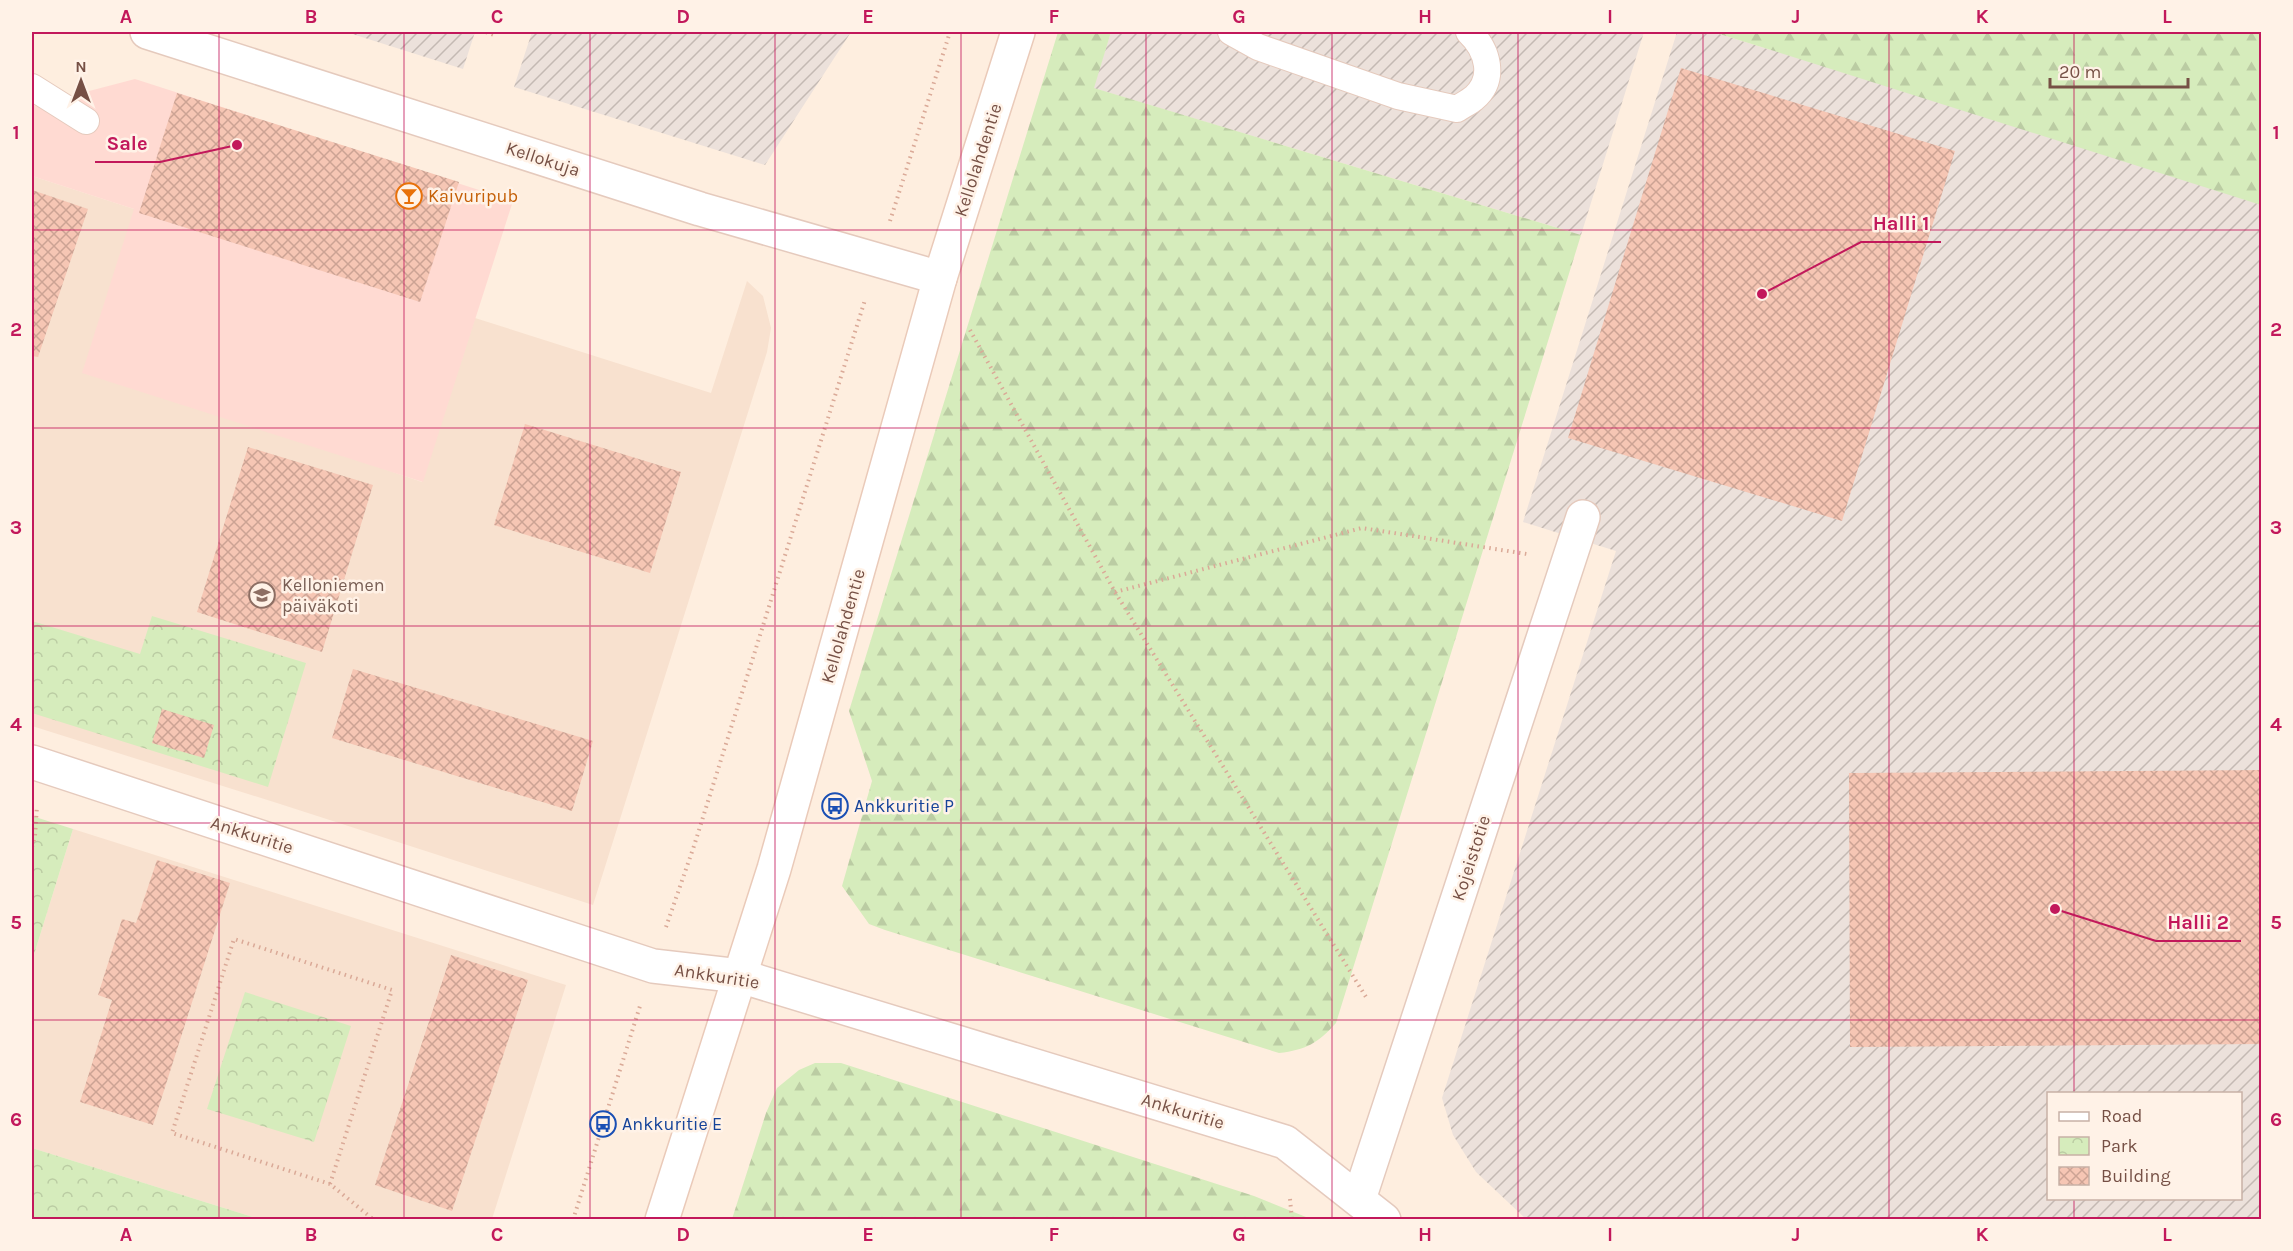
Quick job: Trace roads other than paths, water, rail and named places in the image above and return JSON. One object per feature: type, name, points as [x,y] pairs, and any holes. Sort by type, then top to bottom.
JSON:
[{"type":"street","name":"Kellokuja","points":[[147,32],[700,209],[940,278]]},
{"type":"street","name":"Kellolahdentie","points":[[662,1220],[774,869],[940,278],[1018,32]]},
{"type":"street","name":"Kojeistotie","points":[[1372,1209],[1583,517]]},
{"type":"street","name":"Ankkuritie","points":[[32,762],[653,966],[740,976],[1285,1142],[1372,1209]]},
{"type":"lane","points":[[1231,32],[1258,47],[1398,96],[1457,109],[1475,98],[1488,78],[1487,61],[1479,41],[1469,32]]},
{"type":"lane","points":[[32,87],[86,121]]},
{"type":"place","name":"Sale","points":[[237,145]]},
{"type":"place","name":"Kaivuripub","points":[[409,196]]},
{"type":"place","name":"Halli 1","points":[[1762,294]]},
{"type":"place","name":"Kelloniemen päiväkoti","points":[[262,595]]},
{"type":"place","name":"Ankkuritie P","points":[[835,806]]},
{"type":"place","name":"Halli 2","points":[[2055,909]]},
{"type":"place","name":"Ankkuritie E","points":[[603,1124]]}]
